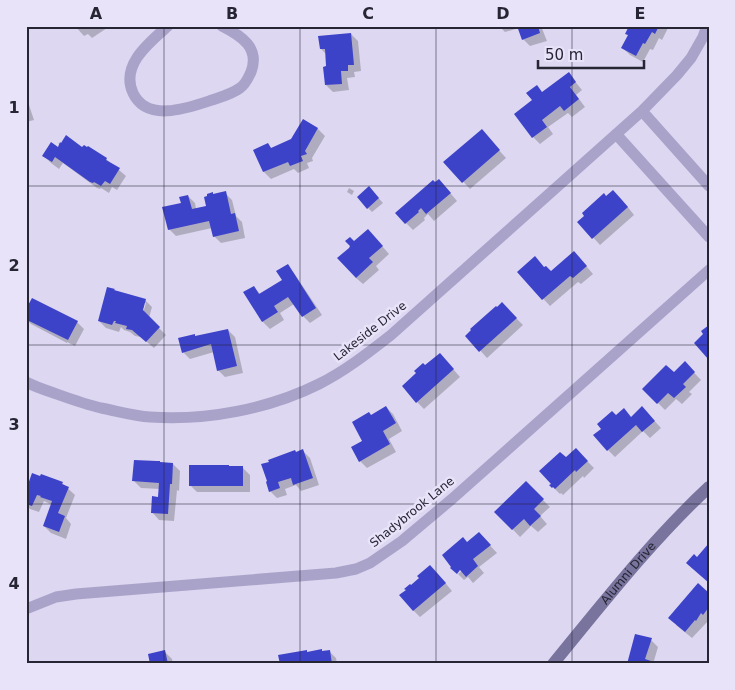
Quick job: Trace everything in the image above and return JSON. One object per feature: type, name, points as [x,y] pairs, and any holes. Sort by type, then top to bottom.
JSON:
[{"type":"main road","name":"Alumni Drive","points":[[553,664],[659,537],[709,487]]},
{"type":"street","points":[[168,26],[142,51],[136,59],[130,74],[132,90],[137,100],[150,109],[166,112],[195,106],[234,92],[245,84],[254,58],[251,48],[241,37],[222,26]]},
{"type":"street","name":"Lakeside Drive","points":[[26,382],[79,403],[114,411],[148,417],[193,418],[211,416],[264,404],[318,384],[345,369],[385,339],[642,111],[678,75],[703,36],[707,26]]},
{"type":"street","points":[[642,111],[709,186]]},
{"type":"street","points":[[616,134],[709,237]]},
{"type":"street","name":"Shadybrook Lane","points":[[26,609],[56,597],[76,594],[336,573],[356,569],[370,563],[402,542],[452,499],[709,270]]},
{"type":"building","points":[[517,26],[538,26],[540,33],[522,40]]},
{"type":"building","points":[[629,26],[659,26],[655,34],[652,32],[645,44],[643,43],[636,56],[621,48],[628,35],[625,34]]},
{"type":"building","points":[[351,33],[354,65],[348,65],[348,71],[341,71],[342,84],[325,85],[323,67],[326,66],[325,49],[320,49],[318,36]]},
{"type":"building","points":[[569,72],[576,82],[570,87],[579,99],[564,111],[560,106],[542,120],[547,127],[532,138],[514,114],[532,100],[526,93],[537,85],[542,92]]},
{"type":"building","points":[[303,119],[318,128],[305,151],[307,154],[301,156],[303,161],[290,166],[288,162],[263,172],[253,150],[268,143],[271,148],[291,139]]},
{"type":"building","points":[[482,129],[500,150],[462,183],[443,162]]},
{"type":"building","points":[[66,135],[82,147],[84,145],[88,146],[120,168],[110,184],[105,181],[101,186],[90,182],[55,157],[52,162],[42,156],[51,142],[58,147]]},
{"type":"building","points":[[439,179],[451,193],[426,214],[421,208],[405,224],[395,213],[433,180],[435,182]]},
{"type":"building","points":[[369,186],[379,198],[367,209],[357,197]]},
{"type":"building","points":[[613,190],[628,207],[592,239],[577,222],[584,216],[582,213],[604,193],[606,196]]},
{"type":"building","points":[[226,191],[231,214],[235,213],[239,231],[213,237],[209,221],[168,230],[162,207],[181,203],[179,197],[188,195],[192,209],[206,206],[204,197],[207,194]]},
{"type":"building","points":[[368,229],[383,246],[369,258],[373,262],[356,278],[337,258],[350,246],[345,241],[350,237],[354,241]]},
{"type":"building","points":[[574,251],[587,266],[573,278],[570,276],[542,300],[517,272],[535,256],[544,267],[546,266],[551,271]]},
{"type":"building","points":[[288,264],[316,308],[302,317],[288,297],[274,306],[278,312],[262,322],[243,292],[254,286],[259,294],[282,280],[276,271]]},
{"type":"building","points":[[107,287],[146,299],[143,310],[160,327],[146,342],[132,330],[126,329],[127,326],[115,323],[116,321],[112,325],[98,321]]},
{"type":"building","points":[[32,298],[78,321],[68,340],[26,319],[26,309]]},
{"type":"building","points":[[502,302],[517,318],[479,352],[465,336],[470,329]]},
{"type":"building","points":[[709,325],[708,359],[694,343],[703,334],[701,331]]},
{"type":"building","points":[[228,329],[237,366],[217,371],[211,344],[182,353],[178,338]]},
{"type":"building","points":[[440,353],[454,369],[416,403],[402,386],[416,373],[414,371],[423,363],[425,365]]},
{"type":"building","points":[[685,361],[695,372],[683,384],[686,387],[674,398],[668,393],[657,404],[642,389],[666,365],[674,372]]},
{"type":"building","points":[[386,406],[396,423],[383,431],[390,444],[359,462],[351,447],[362,441],[352,422],[369,412],[371,415]]},
{"type":"building","points":[[642,406],[655,421],[642,432],[636,425],[607,451],[593,435],[601,429],[597,424],[612,411],[616,415],[624,408],[631,417]]},
{"type":"building","points":[[576,448],[588,461],[576,472],[575,470],[555,489],[552,488],[549,485],[551,484],[539,471],[560,452],[566,457]]},
{"type":"building","points":[[303,449],[313,478],[293,485],[291,478],[278,482],[280,488],[269,492],[261,464],[295,450],[296,452]]},
{"type":"building","points":[[134,460],[173,463],[168,514],[151,513],[152,496],[158,497],[159,483],[132,481]]},
{"type":"building","points":[[189,465],[243,466],[243,486],[189,486]]},
{"type":"building","points":[[32,473],[40,476],[41,474],[63,482],[62,484],[69,487],[58,513],[65,516],[59,532],[43,526],[52,501],[37,495],[32,506],[26,504],[26,490]]},
{"type":"building","points":[[526,481],[544,499],[534,509],[541,516],[530,526],[524,519],[512,530],[494,512]]},
{"type":"building","points":[[479,532],[491,545],[473,559],[478,566],[466,577],[460,570],[457,574],[450,568],[442,555],[463,537],[467,542]]},
{"type":"building","points":[[709,543],[709,583],[686,563],[694,554],[697,557]]},
{"type":"building","points":[[430,565],[446,583],[413,611],[399,595],[419,578],[417,576]]},
{"type":"building","points":[[698,583],[709,593],[709,607],[703,615],[701,613],[685,632],[668,618]]},
{"type":"building","points":[[635,634],[652,638],[645,659],[651,661],[650,664],[627,664]]},
{"type":"building","points":[[322,649],[322,651],[330,650],[332,664],[280,664],[278,655]]},
{"type":"building","points":[[165,650],[168,664],[150,664],[148,654]]}]
